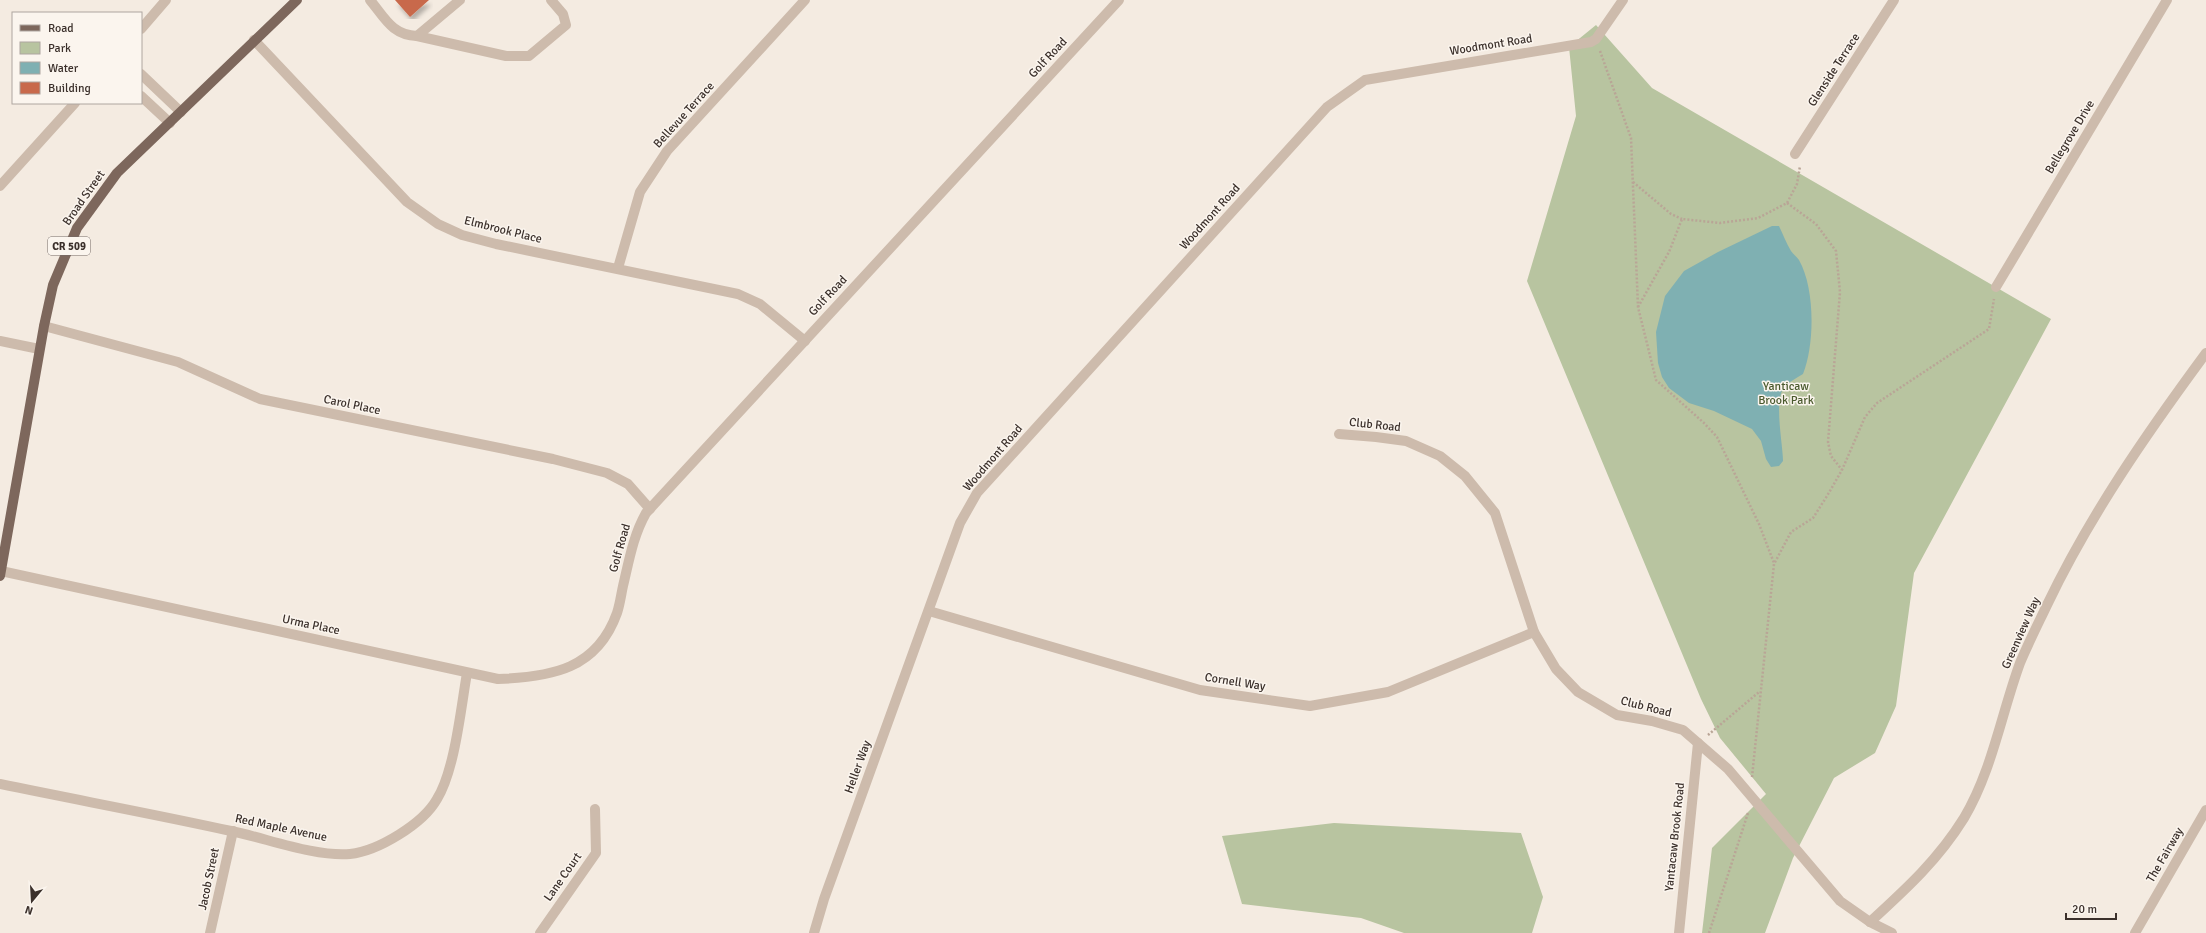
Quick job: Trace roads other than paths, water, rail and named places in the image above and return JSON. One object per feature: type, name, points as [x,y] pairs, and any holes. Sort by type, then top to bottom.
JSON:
[{"type":"main road","name":"Broad Street","points":[[0,574],[39,349],[53,285],[77,228],[117,173],[297,0]]},
{"type":"street","points":[[142,28],[166,0]]},
{"type":"street","points":[[370,0],[395,30],[405,35],[417,36],[506,56],[529,56],[566,25],[563,14],[550,0]]},
{"type":"street","points":[[417,36],[460,0]]},
{"type":"street","name":"Bellevue Terrace","points":[[618,268],[640,192],[667,151],[806,0]]},
{"type":"street","name":"Golf Road","points":[[604,637],[617,613],[637,530],[650,509],[1119,0]]},
{"type":"street","name":"Woodmont Road","points":[[929,611],[960,523],[977,493],[1327,107],[1365,80],[1591,42],[1596,39],[1623,0]]},
{"type":"street","name":"Glenside Terrace","points":[[1795,154],[1894,0]]},
{"type":"street","name":"Bellegrove Drive","points":[[1996,287],[2167,0]]},
{"type":"street","name":"Elmbrook Place","points":[[254,40],[407,202],[438,224],[462,235],[496,244],[738,294],[760,304],[805,341]]},
{"type":"street","points":[[142,75],[181,112]]},
{"type":"street","points":[[142,97],[170,123]]},
{"type":"street","points":[[0,186],[74,104]]},
{"type":"street","name":"Carol Place","points":[[44,326],[178,362],[260,399],[553,460],[607,473],[628,484],[650,509]]},
{"type":"street","points":[[0,341],[39,349]]},
{"type":"street","name":"Greenview Way","points":[[1870,922],[1918,879],[1941,852],[1964,817],[1982,781],[2021,662],[2067,565],[2146,434],[2206,353]]},
{"type":"street","name":"Club Road","points":[[1339,434],[1406,441],[1440,456],[1465,476],[1495,513],[1534,632],[1556,669],[1578,692],[1617,715],[1652,721],[1683,730],[1728,769],[1840,900],[1870,922],[1892,933]]},
{"type":"street","name":"Urma Place","points":[[0,574],[498,679],[532,678],[563,671],[585,658],[604,637]]},
{"type":"street","name":"Cornell Way","points":[[929,611],[1200,690],[1310,706],[1388,692],[1534,632]]},
{"type":"street","name":"Heller Way","points":[[814,933],[824,899],[929,611]]},
{"type":"street","name":"Red Maple Avenue","points":[[0,784],[233,831],[317,851],[350,854],[370,849],[391,839],[419,820],[437,799],[449,770],[467,673]]},
{"type":"street","name":"Yantacaw Brook Road","points":[[1679,933],[1698,743]]},
{"type":"street","name":"Lane Court","points":[[540,933],[596,852],[595,808]]},
{"type":"street","name":"The Fairway","points":[[2135,933],[2206,810]]},
{"type":"street","name":"Jacob Street","points":[[210,933],[233,831]]},
{"type":"water","points":[[1772,226],[1779,226],[1789,248],[1799,260],[1808,285],[1812,316],[1810,347],[1803,374],[1791,381],[1781,392],[1779,411],[1783,461],[1779,466],[1771,467],[1766,459],[1761,441],[1752,429],[1714,411],[1689,403],[1669,388],[1662,377],[1658,363],[1656,332],[1665,296],[1684,271],[1718,252]]},
{"type":"park label","name":"Yanticaw Brook Park","points":[[1786,393]]}]
